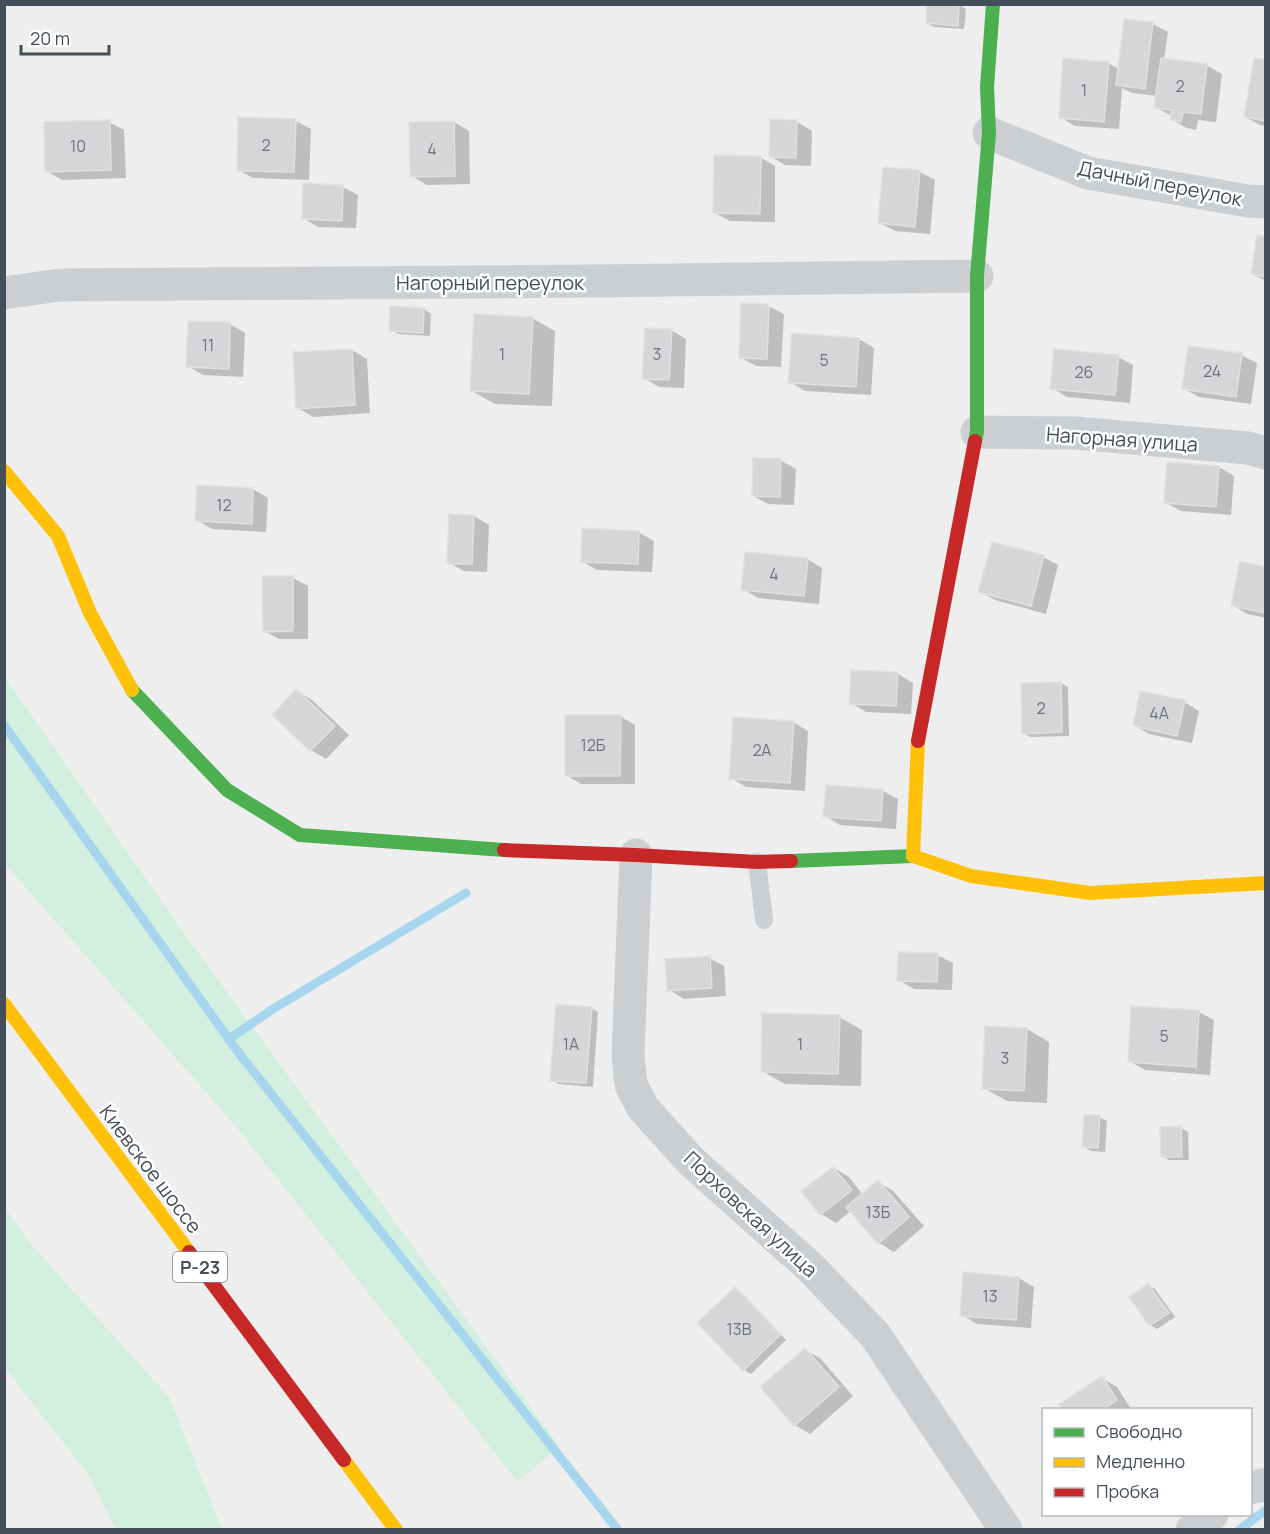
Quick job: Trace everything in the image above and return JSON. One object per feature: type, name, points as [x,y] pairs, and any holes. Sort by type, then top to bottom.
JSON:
[{"type":"street","points":[[914,856],[918,742],[977,432],[977,276],[989,133],[987,87],[993,4]]},
{"type":"street","name":"Дачный переулок","points":[[989,133],[1088,173],[1248,201],[1266,202]]},
{"type":"street","name":"Нагорный переулок","points":[[4,293],[60,285],[977,276]]},
{"type":"street","name":"Нагорная улица","points":[[977,432],[1075,433],[1248,448],[1266,453]]},
{"type":"street","points":[[4,471],[58,536],[90,613],[132,690],[227,790],[300,835],[500,850],[757,862],[914,856],[971,876],[1090,893],[1266,883]]},
{"type":"street","name":"Порховская улица","points":[[636,855],[628,1055],[631,1085],[643,1108],[691,1161],[811,1269],[875,1335],[1006,1530]]},
{"type":"street","name":"Киевское шоссе","points":[[4,1004],[396,1530]]},
{"type":"street","points":[[1192,1530],[1211,1516]]},
{"type":"lane","points":[[757,862],[764,920]]},
{"type":"green space","points":[[4,676],[186,936],[559,1446],[518,1482],[234,1124],[5,864]]},
{"type":"green space","points":[[5,1208],[30,1243],[169,1397],[222,1529],[116,1529],[88,1474],[5,1368]]},
{"type":"building","points":[[927,4],[959,4],[958,26],[926,23]]},
{"type":"building","points":[[1124,19],[1153,22],[1145,89],[1116,85]]},
{"type":"building","points":[[1063,58],[1109,62],[1104,122],[1059,118]]},
{"type":"building","points":[[1161,58],[1207,64],[1201,114],[1183,112],[1181,122],[1170,120],[1172,110],[1154,108]]},
{"type":"building","points":[[1254,58],[1266,60],[1266,121],[1244,117]]},
{"type":"building","points":[[238,117],[296,119],[294,172],[237,171]]},
{"type":"building","points":[[770,119],[797,120],[796,158],[769,157]]},
{"type":"building","points":[[110,120],[111,170],[45,172],[44,122]]},
{"type":"building","points":[[454,121],[455,176],[410,177],[409,122]]},
{"type":"building","points":[[714,155],[761,156],[760,214],[713,213]]},
{"type":"building","points":[[883,167],[920,170],[915,227],[878,223]]},
{"type":"building","points":[[303,183],[343,185],[342,221],[302,219]]},
{"type":"building","points":[[1257,235],[1266,236],[1266,277],[1251,274]]},
{"type":"building","points":[[741,303],[769,304],[767,359],[739,358]]},
{"type":"building","points":[[390,306],[424,308],[423,333],[389,331]]},
{"type":"building","points":[[474,314],[533,317],[529,394],[470,391]]},
{"type":"building","points":[[188,321],[230,322],[229,369],[186,367]]},
{"type":"building","points":[[645,328],[672,329],[669,380],[642,379]]},
{"type":"building","points":[[792,333],[859,338],[856,387],[788,383]]},
{"type":"building","points":[[1188,346],[1242,353],[1236,397],[1182,389]]},
{"type":"building","points":[[352,349],[355,405],[296,409],[293,352]]},
{"type":"building","points":[[1054,349],[1119,355],[1115,395],[1050,389]]},
{"type":"building","points":[[753,458],[781,458],[780,497],[752,496]]},
{"type":"building","points":[[1167,462],[1219,466],[1216,507],[1164,503]]},
{"type":"building","points":[[197,485],[253,488],[252,524],[195,521]]},
{"type":"building","points":[[449,514],[474,515],[472,564],[447,564]]},
{"type":"building","points":[[582,528],[639,531],[638,564],[581,562]]},
{"type":"building","points":[[992,542],[1044,555],[1031,606],[978,592]]},
{"type":"building","points":[[745,552],[808,558],[804,596],[741,590]]},
{"type":"building","points":[[1240,561],[1266,567],[1266,613],[1231,606]]},
{"type":"building","points":[[262,576],[293,576],[293,631],[263,632]]},
{"type":"building","points":[[851,670],[898,672],[896,706],[849,704]]},
{"type":"building","points":[[1061,682],[1062,732],[1022,734],[1021,683]]},
{"type":"building","points":[[296,689],[335,726],[310,751],[272,715]]},
{"type":"building","points":[[1140,691],[1185,700],[1177,736],[1133,726]]},
{"type":"building","points":[[565,715],[621,715],[620,776],[565,776]]},
{"type":"building","points":[[733,717],[794,721],[790,783],[729,779]]},
{"type":"building","points":[[826,785],[883,789],[881,821],[823,817]]},
{"type":"building","points":[[898,952],[938,953],[937,982],[897,981]]},
{"type":"building","points":[[710,956],[712,988],[667,991],[665,959]]},
{"type":"building","points":[[556,1004],[592,1007],[586,1083],[550,1081]]},
{"type":"building","points":[[1131,1006],[1199,1010],[1196,1067],[1128,1062]]},
{"type":"building","points":[[762,1013],[840,1015],[838,1074],[761,1072]]},
{"type":"building","points":[[985,1026],[1027,1028],[1024,1091],[982,1089]]},
{"type":"building","points":[[1084,1115],[1100,1115],[1098,1148],[1082,1147]]},
{"type":"building","points":[[1181,1126],[1182,1157],[1161,1157],[1160,1127]]},
{"type":"building","points":[[833,1167],[852,1190],[820,1215],[801,1191]]},
{"type":"building","points":[[878,1180],[909,1217],[878,1244],[846,1207]]},
{"type":"building","points":[[963,1272],[1019,1277],[1016,1320],[960,1316]]},
{"type":"building","points":[[1148,1284],[1169,1313],[1149,1326],[1129,1297]]},
{"type":"building","points":[[735,1287],[780,1335],[743,1371],[697,1323]]},
{"type":"building","points":[[805,1348],[839,1387],[794,1426],[760,1387]]},
{"type":"building","points":[[1102,1376],[1117,1400],[1105,1408],[1061,1408],[1059,1404]]},
{"type":"waterway","points":[[4,725],[238,1052],[618,1530]]},
{"type":"waterway","points":[[229,1039],[273,1009],[466,893]]},
{"type":"waterway","points":[[1239,1530],[1266,1510]]},
{"type":"traffic: fast","points":[[975,441],[977,432],[977,276],[989,133],[987,87],[993,4]]},
{"type":"traffic: fast","points":[[132,690],[227,790],[300,835],[504,850]]},
{"type":"traffic: fast","points":[[791,861],[913,856]]},
{"type":"traffic: slow","points":[[4,471],[58,536],[90,613],[132,690]]},
{"type":"traffic: slow","points":[[918,741],[913,856],[971,876],[1090,893],[1266,883]]},
{"type":"traffic: slow","points":[[4,1004],[189,1252]]},
{"type":"traffic: slow","points":[[344,1460],[396,1530]]},
{"type":"traffic: jam","points":[[918,741],[975,441]]},
{"type":"traffic: jam","points":[[504,850],[757,862],[791,861]]},
{"type":"traffic: jam","points":[[189,1252],[344,1460]]}]
